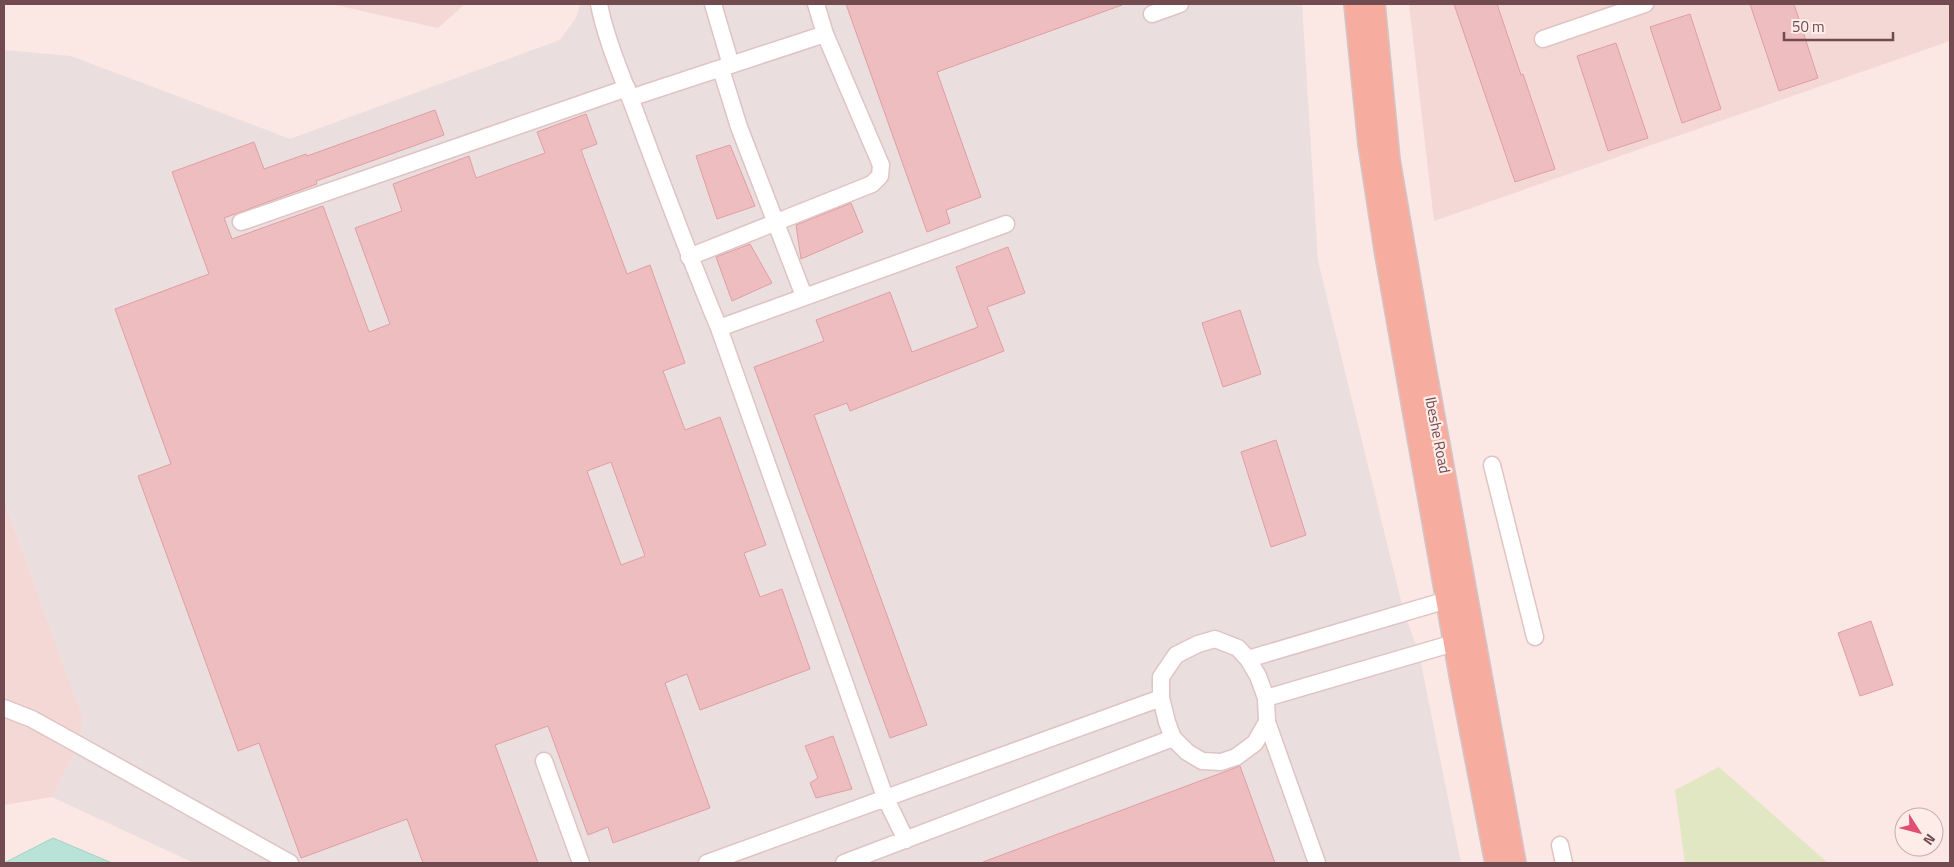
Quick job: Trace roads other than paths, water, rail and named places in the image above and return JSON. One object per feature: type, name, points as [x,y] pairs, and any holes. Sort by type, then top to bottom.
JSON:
[{"type":"main road","name":"Ibeshe Road","points":[[1356,4],[1369,144],[1454,643],[1496,863]]},
{"type":"main road","name":"Ibeshe Road","points":[[1374,4],[1390,160],[1423,357],[1516,863]]},
{"type":"street","points":[[599,4],[605,27],[689,257],[719,328],[885,797],[906,840]]},
{"type":"street","points":[[713,4],[739,126],[804,296]]},
{"type":"street","points":[[689,257],[872,184],[880,176],[881,165],[826,34],[816,4]]},
{"type":"street","points":[[1152,14],[1180,4]]},
{"type":"street","points":[[1543,39],[1645,4]]},
{"type":"street","points":[[241,222],[629,93],[726,67],[826,34]]},
{"type":"street","points":[[719,328],[1006,224]]},
{"type":"street","points":[[1492,465],[1534,637]]},
{"type":"street","points":[[1248,659],[1447,600]]},
{"type":"street","points":[[1267,722],[1254,743],[1236,757],[1221,762],[1202,761],[1187,752],[1173,738],[1161,698],[1161,677],[1176,655],[1198,644],[1214,639],[1238,648],[1248,659],[1258,676],[1266,698],[1267,722],[1316,863]]},
{"type":"street","points":[[1266,698],[1454,643]]},
{"type":"street","points":[[707,863],[1161,698]]},
{"type":"street","points":[[4,708],[32,719],[290,863]]},
{"type":"street","points":[[844,863],[1173,738]]},
{"type":"street","points":[[544,761],[581,863]]},
{"type":"street","points":[[1560,845],[1564,863]]},
{"type":"water","points":[[53,838],[112,863],[4,863]]}]
